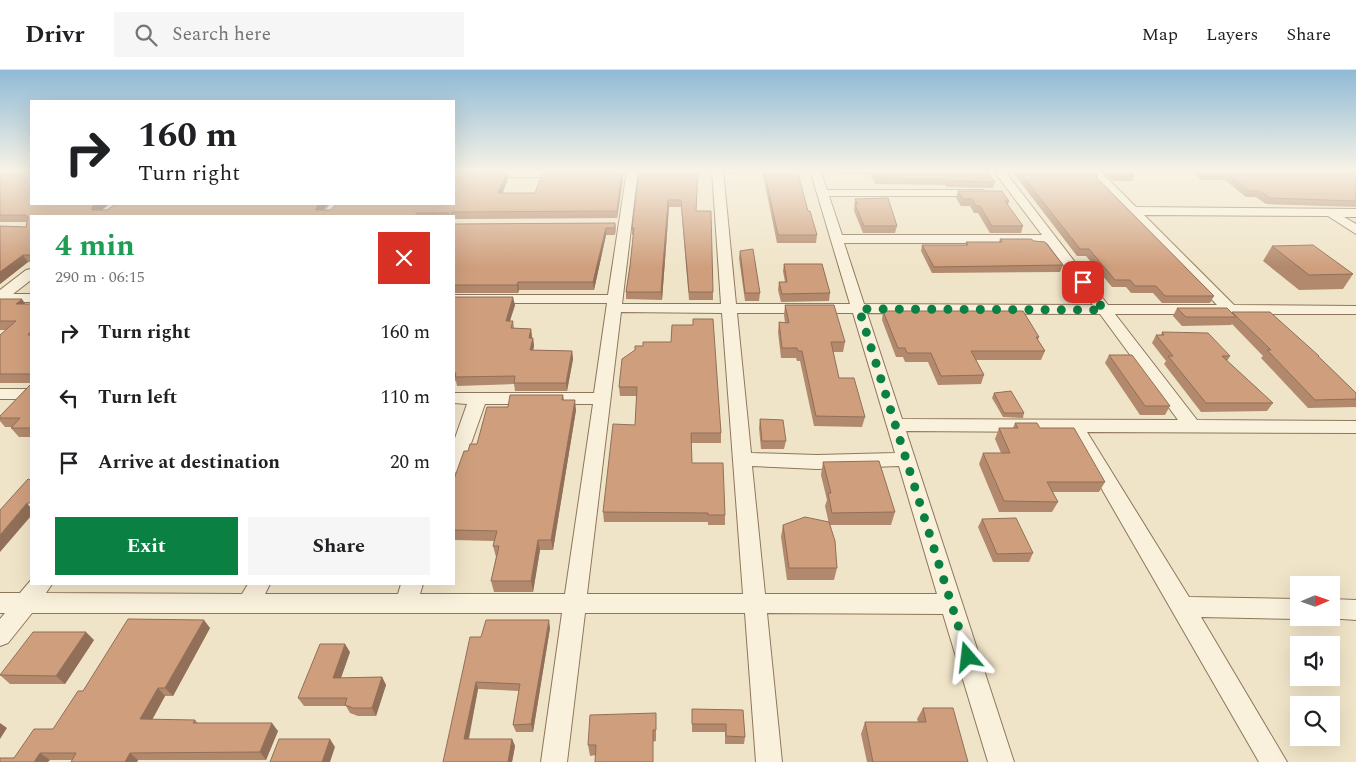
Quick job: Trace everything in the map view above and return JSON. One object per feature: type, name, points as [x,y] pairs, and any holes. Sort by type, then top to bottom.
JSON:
[{"type":"street","points":[[554,762],[614,303],[623,202]]},
{"type":"street","points":[[720,202],[769,762]]},
{"type":"street","points":[[825,202],[1001,762]]},
{"type":"street","points":[[1024,202],[1192,426]]},
{"type":"street","points":[[1125,202],[1230,310]]},
{"type":"street","points":[[327,215],[335,205]]},
{"type":"street","points":[[1134,211],[1356,213]]},
{"type":"street","points":[[1331,213],[1356,230]]},
{"type":"street","points":[[837,239],[1052,240]]},
{"type":"street","points":[[0,298],[30,274]]},
{"type":"street","points":[[0,298],[30,298]]},
{"type":"street","points":[[455,299],[730,308],[1356,310]]},
{"type":"street","points":[[0,394],[30,394]]},
{"type":"street","points":[[455,398],[602,399]]},
{"type":"street","points":[[455,463],[478,398]]},
{"type":"street","points":[[895,425],[1356,427]]},
{"type":"street","points":[[1075,426],[1274,762]]},
{"type":"street","points":[[743,459],[818,462],[905,459]]},
{"type":"street","points":[[0,636],[40,585]]},
{"type":"street","points":[[0,603],[254,593],[409,594],[575,604],[951,604]]},
{"type":"street","points":[[1182,607],[1290,609]]},
{"type":"street","points":[[1340,609],[1356,610]]},
{"type":"building","points":[[0,202],[30,202],[30,205],[95,205],[92,210],[107,210],[114,205],[318,205],[316,210],[331,210],[335,205],[455,205],[455,202],[618,202],[617,211],[452,212],[451,215],[448,215],[449,213],[417,213],[416,215],[30,215],[30,255],[23,255],[0,272],[0,226],[26,227],[28,217],[26,215],[0,215]]},
{"type":"building","points":[[635,202],[668,202],[661,292],[626,292],[634,228],[632,228]]},
{"type":"building","points":[[681,202],[696,202],[696,211],[711,211],[713,292],[689,292]]},
{"type":"building","points":[[771,202],[806,202],[817,235],[778,235]]},
{"type":"building","points":[[857,202],[889,202],[897,226],[864,226],[855,204],[858,204]]},
{"type":"building","points":[[974,202],[1006,202],[1023,226],[992,226],[980,206],[976,206]]},
{"type":"building","points":[[1043,202],[1121,202],[1214,296],[1165,296],[1156,286],[1135,286],[1130,280],[1115,280],[1089,249],[1080,249]]},
{"type":"building","points":[[615,223],[615,228],[606,228],[593,282],[518,282],[517,285],[455,285],[455,224]]},
{"type":"building","points":[[1000,239],[1031,239],[1045,242],[1063,265],[934,267],[922,245],[968,245],[966,242],[1002,242]]},
{"type":"building","points":[[1313,245],[1353,274],[1309,275],[1272,246]]},
{"type":"building","points":[[753,249],[760,293],[745,293],[740,251]]},
{"type":"building","points":[[784,264],[822,264],[830,293],[782,294],[779,282],[787,282]]},
{"type":"building","points":[[455,297],[513,297],[506,321],[513,321],[511,328],[531,329],[529,338],[533,338],[530,350],[572,351],[566,383],[514,383],[515,376],[455,377]]},
{"type":"building","points":[[0,299],[22,299],[16,304],[30,304],[30,332],[28,335],[30,335],[30,374],[0,374],[0,335],[16,321],[0,321]]},
{"type":"building","points":[[785,305],[834,305],[845,342],[831,342],[839,378],[854,378],[865,417],[816,416],[802,351],[798,351],[797,348],[782,348],[779,322],[789,323]]},
{"type":"building","points":[[1177,308],[1227,308],[1236,317],[1186,317]]},
{"type":"building","points":[[883,311],[1023,311],[1045,351],[971,351],[984,375],[941,376],[931,353],[907,353],[905,348],[898,348]]},
{"type":"building","points":[[1232,312],[1270,312],[1319,356],[1356,393],[1356,399],[1315,400],[1267,350],[1271,350]]},
{"type":"building","points":[[693,319],[713,319],[721,433],[691,433],[692,463],[723,463],[725,515],[708,515],[708,513],[603,512],[613,424],[635,425],[637,387],[619,387],[622,359],[635,350],[635,346],[643,346],[643,342],[671,342],[672,325],[693,325]]},
{"type":"building","points":[[1162,332],[1208,333],[1230,356],[1222,356],[1273,403],[1206,403],[1168,356],[1173,356],[1156,335],[1164,335]]},
{"type":"building","points":[[1109,355],[1132,355],[1170,406],[1145,406]]},
{"type":"building","points":[[30,385],[30,428],[11,428],[20,418],[0,418]]},
{"type":"building","points":[[1011,391],[1024,413],[1004,413],[994,393]]},
{"type":"building","points":[[510,395],[563,395],[562,400],[575,400],[551,540],[538,540],[531,581],[491,581],[499,546],[493,546],[497,531],[455,530],[455,476],[464,451],[468,451],[470,444],[477,444],[487,407],[508,407]]},
{"type":"building","points":[[760,419],[783,420],[786,441],[762,441]]},
{"type":"building","points":[[1015,423],[1037,423],[1040,428],[1074,428],[1105,482],[1047,482],[1058,502],[1004,501],[983,453],[1010,453],[999,428],[1018,428]]},
{"type":"building","points":[[879,461],[895,512],[832,513],[828,493],[831,493],[823,462]]},
{"type":"building","points":[[28,479],[30,480],[30,503],[27,503],[0,535],[0,510]]},
{"type":"building","points":[[805,517],[829,522],[835,541],[837,568],[789,568],[783,525]]},
{"type":"building","points":[[1016,518],[1033,553],[997,554],[982,519]]},
{"type":"building","points":[[128,619],[204,620],[165,688],[158,688],[140,719],[195,720],[193,723],[272,723],[260,752],[130,753],[125,762],[71,762],[76,753],[40,753],[34,762],[0,762],[0,758],[14,758],[34,729],[53,729],[78,691],[83,691]]},
{"type":"building","points":[[486,620],[549,620],[531,724],[513,725],[520,684],[476,682],[464,739],[512,739],[508,762],[443,762],[470,637],[481,637]]},
{"type":"building","points":[[33,632],[86,632],[56,676],[0,675]]},
{"type":"building","points":[[320,644],[345,644],[333,678],[382,677],[372,708],[353,708],[345,705],[347,698],[298,698]]},
{"type":"building","points":[[923,708],[953,708],[968,762],[873,762],[865,722],[926,722]]},
{"type":"building","points":[[692,709],[743,710],[745,737],[726,736],[726,724],[692,724]]},
{"type":"building","points":[[656,713],[656,730],[653,730],[653,762],[595,762],[596,745],[588,745],[590,715]]},
{"type":"building","points":[[279,739],[330,739],[322,762],[270,762]]},
{"type":"route","points":[[968,657],[859,309],[1104,310],[1083,282]]}]
